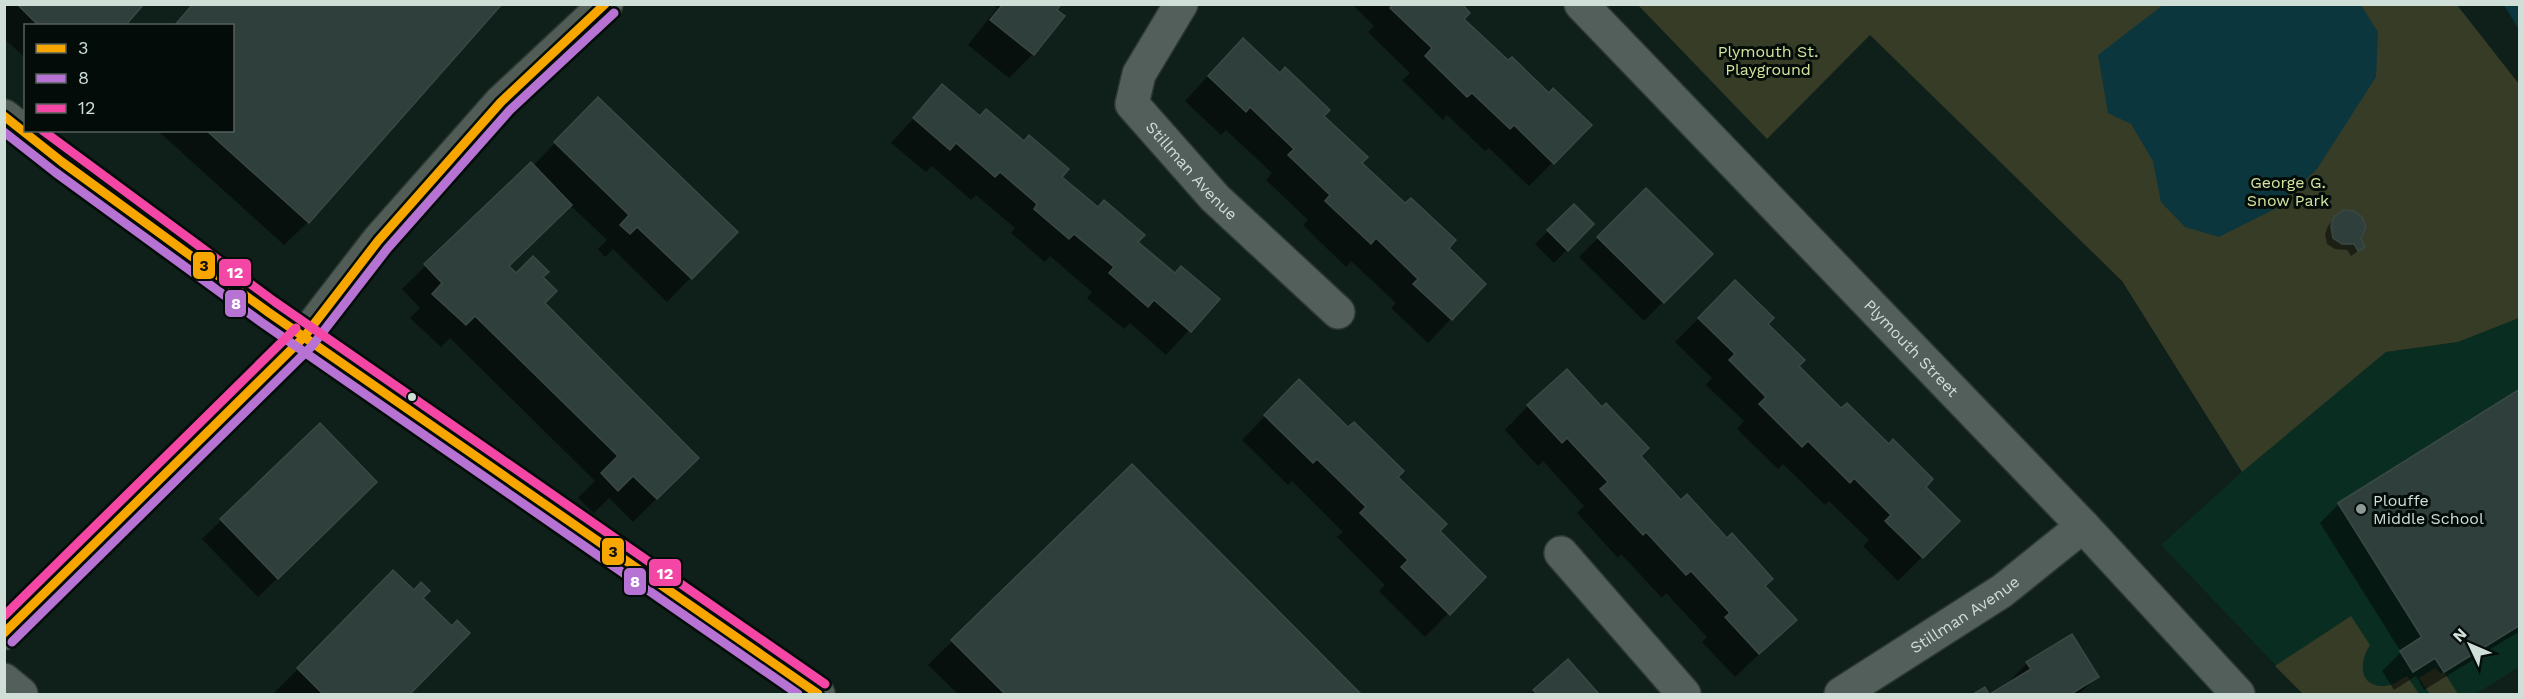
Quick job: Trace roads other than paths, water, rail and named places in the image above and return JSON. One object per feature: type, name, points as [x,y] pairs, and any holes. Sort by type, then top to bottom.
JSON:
[{"type":"main road","points":[[78,560],[304,337],[378,241],[494,111],[606,4]]},
{"type":"main road","points":[[4,116],[24,132]]},
{"type":"main road","points":[[24,132],[62,162],[304,337],[818,694]]},
{"type":"street","name":"Stillman Avenue","points":[[1180,4],[1139,74],[1132,104],[1215,198],[1338,312]]},
{"type":"street","name":"Plymouth Street","points":[[1581,4],[2083,526],[2238,694]]},
{"type":"street","name":"Stillman Avenue","points":[[1841,694],[2002,591],[2083,526]]},
{"type":"street","points":[[1561,553],[1683,694]]},
{"type":"street","points":[[4,680],[21,694]]},
{"type":"water","points":[[2163,5],[2361,5],[2378,32],[2376,77],[2317,169],[2273,210],[2219,237],[2185,227],[2161,202],[2153,161],[2131,124],[2108,113],[2098,55]]},
{"type":"water","points":[[2504,5],[2519,5],[2519,30]]},
{"type":"tunnel","points":[[10,628],[78,560]]},
{"type":"place","name":"Plouffe Middle School","points":[[2361,509]]},
{"type":"park label","name":"Plymouth St. Playground","points":[[1768,60]]},
{"type":"park label","name":"George G. Snow Park","points":[[2288,191]]}]
